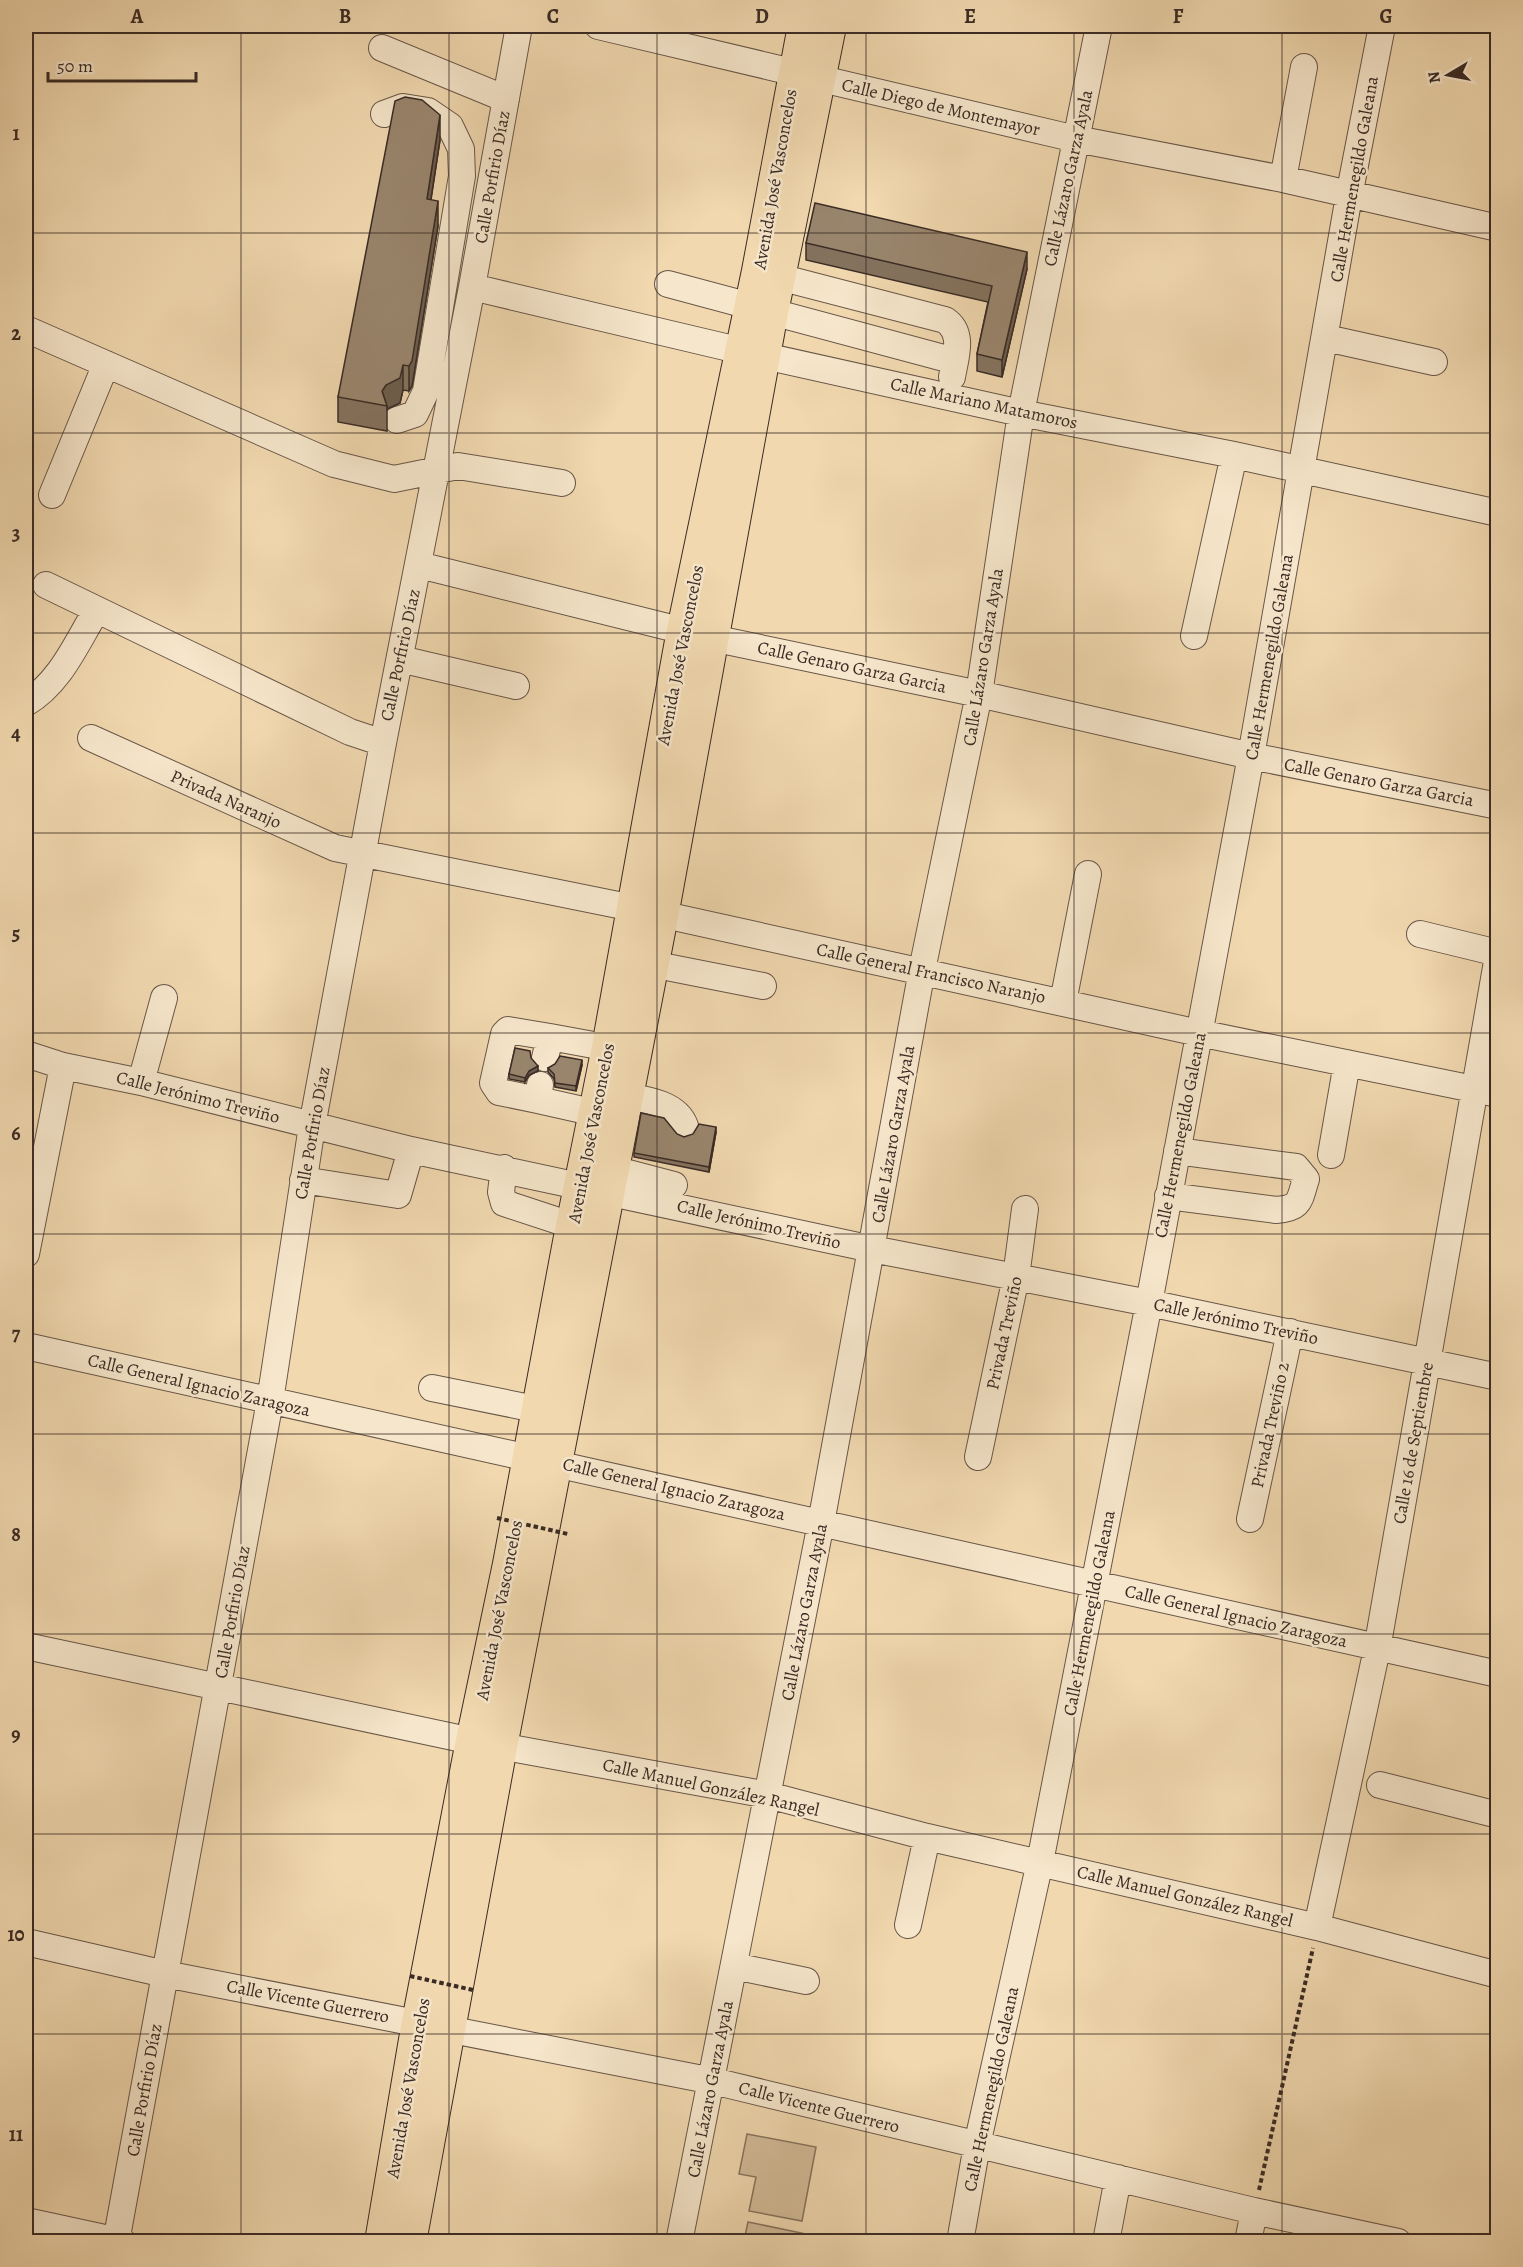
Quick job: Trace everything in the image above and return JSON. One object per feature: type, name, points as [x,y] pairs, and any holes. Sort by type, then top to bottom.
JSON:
[{"type":"main road","name":"Avenida José Vasconcelos","points":[[804,26],[808,77]]},
{"type":"main road","name":"Avenida José Vasconcelos","points":[[411,2241],[542,1533],[558,1462],[552,1412],[622,1050],[698,634],[808,77],[830,26]]},
{"type":"main road","name":"Avenida José Vasconcelos","points":[[381,2241],[418,2022],[509,1564],[528,1456],[552,1412]]},
{"type":"street","name":"Calle Porfirio Díaz","points":[[118,2241],[270,1401],[312,1126],[382,743],[419,565],[492,184],[519,26]]},
{"type":"street","name":"Calle Diego de Montemayor","points":[[598,26],[1076,139],[1283,179],[1349,196],[1497,228]]},
{"type":"street","name":"Calle Lázaro Garza Ayala","points":[[679,2241],[821,1523],[922,970],[979,694],[1021,413],[1099,26]]},
{"type":"street","name":"Calle Hermenegildo Galeana","points":[[960,2241],[977,2145],[1040,1862],[1149,1303],[1251,756],[1326,338],[1349,196],[1382,26]]},
{"type":"street","points":[[382,48],[506,99]]},
{"type":"street","points":[[1283,179],[1305,67]]},
{"type":"street","points":[[384,114],[403,107],[428,111],[450,126],[461,149],[462,176],[426,391],[415,414],[397,420]]},
{"type":"street","points":[[462,176],[492,184]]},
{"type":"street","points":[[769,274],[945,320],[956,330],[958,340],[948,395]]},
{"type":"street","points":[[668,284],[955,361]]},
{"type":"street","name":"Calle Mariano Matamoros","points":[[472,287],[753,354],[1497,513]]},
{"type":"street","points":[[818,324],[826,288]]},
{"type":"street","points":[[26,329],[334,464],[394,479],[470,466],[562,483]]},
{"type":"street","points":[[1326,338],[1434,362]]},
{"type":"street","points":[[52,495],[106,364]]},
{"type":"street","points":[[430,366],[456,372]]},
{"type":"street","points":[[1194,636],[1234,455]]},
{"type":"street","name":"Calle Genaro Garza Garcia","points":[[419,565],[698,634],[979,694],[1251,756],[1497,806]]},
{"type":"street","points":[[46,585],[350,732],[382,743]]},
{"type":"street","points":[[26,703],[43,690],[62,669],[96,611]]},
{"type":"street","points":[[400,659],[516,686]]},
{"type":"street","name":"Privada Naranjo","points":[[91,738],[335,849],[363,853]]},
{"type":"street","name":"Calle General Francisco Naranjo","points":[[363,853],[922,970],[1199,1033],[1497,1094]]},
{"type":"street","points":[[1063,1002],[1088,874]]},
{"type":"street","points":[[1420,934],[1497,954]]},
{"type":"street","name":"Calle 16 de Septiembre","points":[[1317,1927],[1377,1649],[1497,954]]},
{"type":"street","points":[[638,962],[764,986]]},
{"type":"street","points":[[141,1082],[164,998]]},
{"type":"street","points":[[622,1050],[548,1047],[508,1030],[504,1034],[493,1083],[499,1092],[539,1092],[611,1105],[677,1111],[685,1126]]},
{"type":"street","name":"Calle Jerónimo Treviño","points":[[26,1054],[63,1066],[141,1082],[411,1150],[504,1168],[673,1185],[872,1249],[1149,1303],[1497,1377]]},
{"type":"street","points":[[1331,1155],[1347,1063]]},
{"type":"street","points":[[26,1254],[63,1066]]},
{"type":"street","points":[[303,1180],[398,1195],[411,1150]]},
{"type":"street","points":[[1168,1196],[1291,1209],[1299,1202],[1305,1179],[1296,1167],[1176,1151]]},
{"type":"street","points":[[504,1168],[501,1192],[504,1203],[586,1230]]},
{"type":"street","name":"Privada Treviño","points":[[978,1457],[1016,1277],[1026,1209]]},
{"type":"street","name":"Privada Treviño 2","points":[[1250,1519],[1290,1332]]},
{"type":"street","name":"Calle General Ignacio Zaragoza","points":[[26,1346],[558,1462],[1377,1649],[1497,1674]]},
{"type":"street","points":[[432,1388],[552,1412]]},
{"type":"street","name":"Calle Manuel González Rangel","points":[[26,1646],[472,1741],[768,1795],[927,1837],[1317,1927],[1497,1974]]},
{"type":"street","points":[[1380,1785],[1497,1815]]},
{"type":"street","points":[[908,1925],[927,1837]]},
{"type":"street","name":"Calle Vicente Guerrero","points":[[26,1942],[165,1974],[712,2081],[1254,2211],[1391,2241]]},
{"type":"street","points":[[734,1966],[806,1981]]},
{"type":"street","points":[[1106,2241],[1118,2178]]},
{"type":"street","points":[[1248,2241],[1254,2211]]},
{"type":"street","points":[[26,2221],[118,2241]]},
{"type":"path","points":[[497,1518],[568,1534]]},
{"type":"path","points":[[1254,2211],[1317,1927]]},
{"type":"path","points":[[410,1976],[473,1990]]},
{"type":"shaded area","points":[[747,2134],[816,2147],[802,2221],[749,2211],[756,2177],[739,2174]]},
{"type":"shaded area","points":[[748,2222],[811,2235],[809,2241],[744,2241]]},
{"type":"building","points":[[405,97],[422,100],[440,115],[427,199],[438,201],[412,361],[409,366],[403,365],[400,378],[386,385],[382,391],[387,406],[338,397],[395,101]]},
{"type":"building","points":[[815,203],[1027,252],[1002,360],[977,354],[992,286],[806,243]]},
{"type":"building","points":[[515,1048],[530,1051],[531,1058],[538,1066],[529,1071],[525,1078],[509,1074]]},
{"type":"building","points":[[560,1056],[582,1060],[576,1086],[555,1083],[554,1074],[548,1068],[555,1064]]},
{"type":"building","points":[[641,1113],[664,1118],[677,1134],[684,1137],[693,1134],[699,1124],[716,1127],[709,1167],[634,1153]]}]
